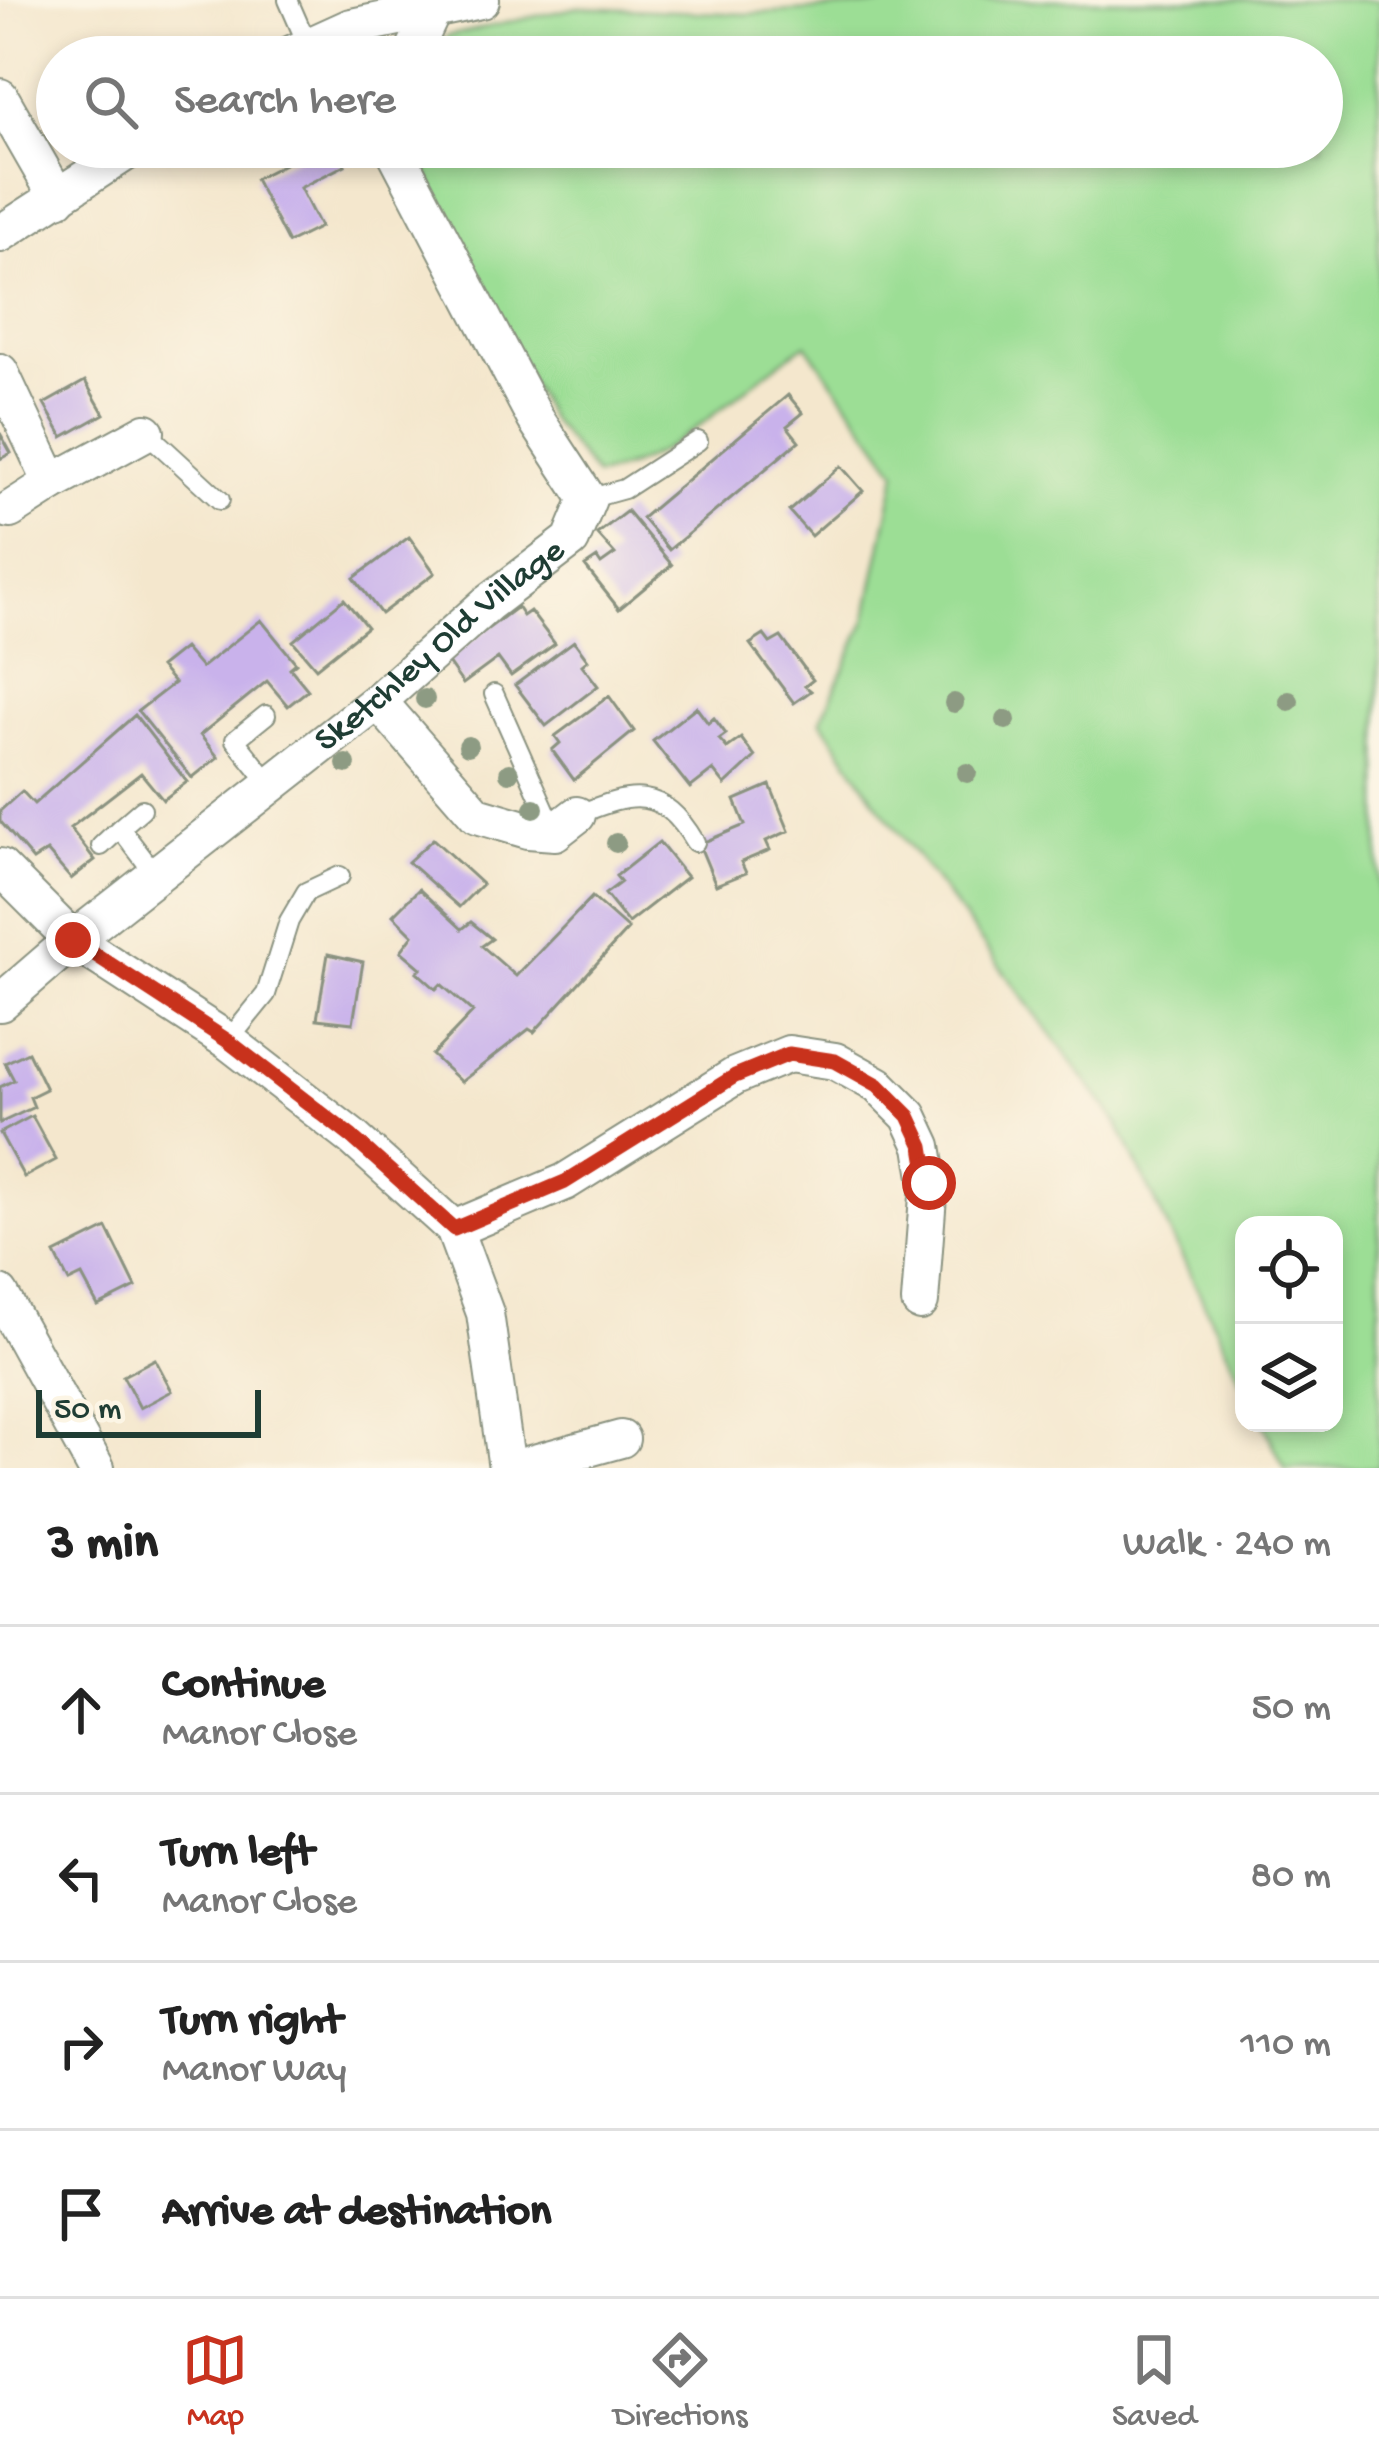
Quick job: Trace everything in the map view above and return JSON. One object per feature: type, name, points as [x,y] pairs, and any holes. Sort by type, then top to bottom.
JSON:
[{"type":"street","points":[[331,36],[351,27],[481,0]]},
{"type":"street","points":[[421,36],[434,8]]},
{"type":"street","points":[[0,97],[18,147],[58,198]]},
{"type":"street","points":[[0,234],[103,168]]},
{"type":"street","name":"Sketchley Old Village","points":[[0,1003],[571,540],[588,499],[535,418],[404,168]]},
{"type":"street","points":[[0,372],[52,483]]},
{"type":"street","points":[[5,512],[146,432]]},
{"type":"street","points":[[378,701],[477,815],[528,830],[566,824]]},
{"type":"street","points":[[0,867],[73,940],[228,1041],[352,1137],[454,1229],[484,1312],[512,1468],[621,1439]]},
{"type":"street","points":[[454,1229],[565,1182],[735,1076],[789,1054],[835,1061],[878,1085],[909,1116],[923,1146],[929,1183],[920,1302]]},
{"type":"street","points":[[0,1294],[96,1468]]},
{"type":"lane","points":[[288,0],[290,36]]},
{"type":"lane","points":[[146,432],[220,500]]},
{"type":"lane","points":[[588,499],[624,489],[698,441]]},
{"type":"lane","points":[[494,694],[566,824],[617,798],[649,799],[677,812],[695,842]]},
{"type":"lane","points":[[266,716],[235,740],[271,785]]},
{"type":"lane","points":[[101,846],[142,809]]},
{"type":"lane","points":[[120,827],[155,874]]},
{"type":"lane","points":[[228,1041],[266,994],[289,920],[305,892],[340,876]]},
{"type":"green space","points":[[902,0],[1379,0],[1379,1468],[1285,1468],[1267,1432],[1343,1432],[1343,1216],[1235,1216],[1235,1367],[1117,1122],[874,799],[821,720],[866,620],[897,471],[806,344],[681,439],[654,455],[596,476],[548,417],[426,168],[1343,168],[1343,36],[447,36],[578,7],[745,14],[877,6]]},
{"type":"building","points":[[277,168],[339,168],[300,188],[320,227],[288,243],[255,179]]},
{"type":"building","points":[[85,381],[104,414],[63,437],[44,404]]},
{"type":"building","points":[[788,395],[803,413],[787,426],[799,441],[669,550],[642,518]]},
{"type":"building","points":[[0,433],[11,453],[0,459]]},
{"type":"building","points":[[841,466],[863,491],[811,536],[789,511]]},
{"type":"building","points":[[627,511],[672,565],[619,609],[585,566],[597,558],[601,564],[615,554],[597,534]]},
{"type":"building","points":[[409,537],[435,573],[381,614],[354,578]]},
{"type":"building","points":[[344,599],[367,627],[316,668],[293,641]]},
{"type":"building","points":[[517,607],[523,616],[530,611],[555,644],[511,676],[498,658],[463,684],[446,660]]},
{"type":"building","points":[[261,620],[296,663],[290,668],[308,690],[288,706],[267,681],[200,735],[218,757],[192,778],[138,711],[174,683],[160,667],[184,648],[201,668]]},
{"type":"building","points":[[764,635],[770,643],[781,637],[813,680],[805,686],[811,691],[794,703],[750,644]]},
{"type":"building","points":[[574,641],[588,660],[582,665],[598,686],[546,726],[515,685]]},
{"type":"building","points":[[609,696],[634,731],[574,780],[552,750],[560,743],[555,736]]},
{"type":"building","points":[[696,707],[708,723],[714,718],[726,734],[719,739],[727,748],[741,738],[755,757],[725,785],[713,770],[690,788],[653,741]]},
{"type":"building","points":[[135,715],[187,782],[163,800],[141,773],[70,828],[95,860],[71,879],[47,851],[33,860],[0,821],[0,811],[22,791],[34,804]]},
{"type":"building","points":[[770,785],[789,831],[766,841],[770,850],[741,862],[746,873],[716,885],[699,844],[745,825],[735,800]]},
{"type":"building","points":[[433,839],[482,884],[459,907],[408,862]]},
{"type":"building","points":[[659,842],[687,877],[628,923],[605,894],[621,882],[616,876]]},
{"type":"building","points":[[419,889],[462,929],[471,922],[492,939],[482,946],[516,976],[592,897],[628,929],[534,1032],[529,1029],[461,1082],[432,1055],[473,1012],[441,984],[436,989],[417,972],[421,968],[401,951],[413,935],[393,915]]},
{"type":"building","points":[[328,954],[363,962],[353,1023],[317,1019]]},
{"type":"building","points":[[28,1052],[46,1089],[30,1097],[34,1107],[0,1123],[0,1087],[14,1080],[5,1063]]},
{"type":"building","points":[[32,1116],[56,1160],[24,1177],[0,1133]]},
{"type":"building","points":[[107,1228],[136,1287],[98,1306],[82,1276],[69,1282],[55,1254]]},
{"type":"building","points":[[155,1359],[172,1391],[140,1408],[123,1376]]},
{"type":"route","points":[[73,940],[228,1041],[352,1137],[454,1229],[565,1182],[735,1076],[789,1054],[835,1061],[878,1085],[909,1116],[923,1146],[929,1183]]}]
